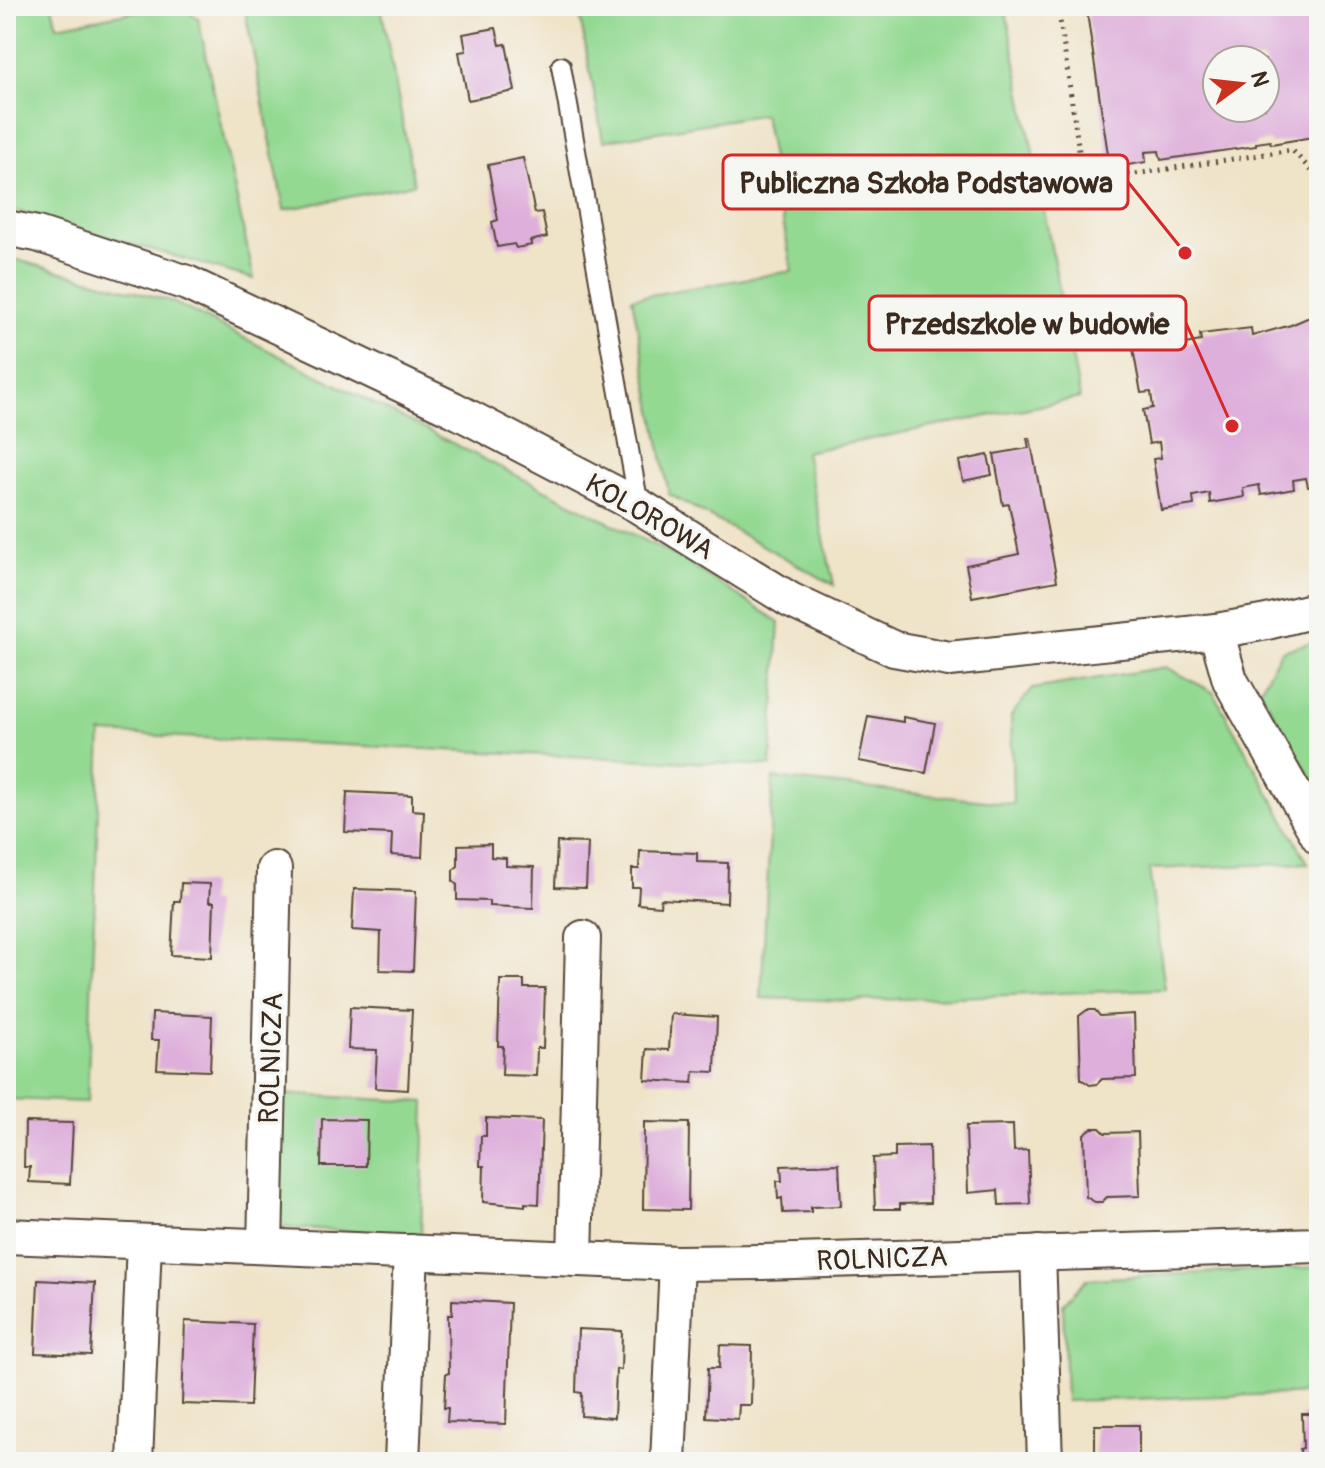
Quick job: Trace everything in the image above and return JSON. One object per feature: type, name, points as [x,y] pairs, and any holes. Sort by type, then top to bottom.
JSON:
[{"type":"street","name":"KOLOROWA","points":[[6,228],[37,234],[187,283],[453,409],[639,506],[790,600],[894,649],[949,659],[1216,631],[1319,609]]},
{"type":"street","points":[[1216,631],[1230,680],[1319,837]]},
{"type":"street","name":"ROLNICZA","points":[[265,1246],[274,869]]},
{"type":"street","points":[[575,1259],[583,938]]},
{"type":"street","name":"ROLNICZA","points":[[6,1236],[677,1263],[1319,1245]]},
{"type":"street","points":[[135,1462],[144,1242]]},
{"type":"street","points":[[402,1462],[411,1252]]},
{"type":"street","points":[[1038,1253],[1045,1462]]},
{"type":"street","points":[[668,1462],[677,1263]]},
{"type":"lane","points":[[561,66],[639,506]]},
{"type":"path","points":[[1058,6],[1081,165],[1088,178],[1096,180],[1292,150],[1319,179]]},
{"type":"green space","points":[[6,6],[52,6],[57,26],[165,6],[180,6],[198,18],[254,279],[6,208]]},
{"type":"green space","points":[[244,6],[381,6],[414,184],[284,210]]},
{"type":"green space","points":[[578,6],[1005,6],[1080,398],[805,452],[834,585],[669,494],[632,298],[792,271],[764,114],[603,141]]},
{"type":"green space","points":[[6,257],[171,301],[680,558],[779,622],[771,766],[101,733],[87,1102],[6,1099]]},
{"type":"green space","points":[[1319,640],[1317,789],[1260,689],[1281,651]]},
{"type":"green space","points":[[1166,667],[1213,692],[1308,863],[1149,869],[1165,989],[852,1001],[761,998],[773,778],[1013,804],[1011,716],[1032,689]]},
{"type":"green space","points":[[280,1094],[425,1102],[421,1235],[278,1227]]},
{"type":"green space","points":[[1319,1267],[1319,1393],[1066,1401],[1063,1304],[1087,1279]]},
{"type":"building","points":[[1086,6],[1319,6],[1319,136],[1271,144],[1270,141],[1256,143],[1256,146],[1161,160],[1159,151],[1145,152],[1146,162],[1110,168]]},
{"type":"building","points":[[496,28],[500,45],[506,44],[515,91],[468,100],[459,52],[466,51],[463,34]]},
{"type":"building","points":[[523,158],[535,213],[542,212],[547,237],[530,241],[532,245],[497,247],[492,222],[498,220],[488,165]]},
{"type":"building","points":[[1319,313],[1319,486],[1308,487],[1306,478],[1293,480],[1294,489],[1261,495],[1259,485],[1243,488],[1244,497],[1210,503],[1209,493],[1193,496],[1194,505],[1161,510],[1153,459],[1161,458],[1159,442],[1149,444],[1143,410],[1153,408],[1151,392],[1141,393],[1132,343],[1183,334],[1185,344],[1201,341],[1200,334],[1251,328],[1252,336]]},
{"type":"building","points":[[1027,438],[1030,438],[1057,581],[972,597],[966,565],[1019,554],[1009,504],[1003,505],[994,454],[1029,448]]},
{"type":"building","points":[[988,455],[992,475],[963,481],[959,461]]},
{"type":"building","points":[[868,716],[903,722],[903,717],[935,723],[926,773],[859,761]]},
{"type":"building","points":[[347,792],[412,795],[412,810],[424,811],[422,857],[391,855],[392,834],[345,832]]},
{"type":"building","points":[[557,842],[588,843],[586,888],[555,887]]},
{"type":"building","points":[[491,844],[491,857],[506,858],[506,866],[534,867],[533,908],[489,906],[489,901],[457,900],[453,870],[458,866],[458,845]]},
{"type":"building","points":[[640,851],[697,853],[697,862],[728,863],[727,903],[661,899],[660,906],[638,904],[639,887],[632,887],[632,869],[639,869]]},
{"type":"building","points":[[181,883],[210,884],[209,902],[214,902],[212,957],[171,955],[174,901],[180,901]]},
{"type":"building","points":[[354,889],[416,891],[413,971],[380,970],[381,932],[352,930]]},
{"type":"building","points":[[500,980],[524,980],[524,988],[545,988],[543,1048],[537,1048],[536,1076],[502,1075],[503,1046],[498,1046]]},
{"type":"building","points":[[350,1007],[412,1010],[408,1090],[375,1088],[377,1050],[348,1049]]},
{"type":"building","points":[[1087,1010],[1095,1010],[1100,1016],[1134,1014],[1136,1078],[1102,1079],[1090,1085],[1081,1079],[1079,1016]]},
{"type":"building","points":[[152,1013],[212,1016],[210,1071],[157,1069],[159,1040],[151,1040]]},
{"type":"building","points":[[671,1014],[717,1017],[715,1072],[694,1071],[693,1083],[645,1080],[647,1049],[669,1050]]},
{"type":"building","points":[[486,1118],[542,1120],[539,1204],[525,1203],[525,1206],[483,1202],[481,1136],[486,1136]]},
{"type":"building","points":[[322,1119],[367,1120],[366,1166],[321,1166]]},
{"type":"building","points":[[25,1122],[73,1123],[70,1184],[29,1182],[30,1167],[24,1167]]},
{"type":"building","points":[[644,1122],[689,1123],[688,1210],[643,1209]]},
{"type":"building","points":[[1013,1125],[1014,1151],[1028,1150],[1030,1204],[999,1205],[998,1190],[968,1193],[966,1126]]},
{"type":"building","points":[[1092,1128],[1100,1128],[1105,1133],[1138,1132],[1140,1196],[1107,1197],[1102,1202],[1086,1197],[1084,1134]]},
{"type":"building","points":[[929,1146],[930,1203],[900,1204],[900,1209],[875,1209],[873,1158],[895,1157],[895,1147]]},
{"type":"building","points":[[839,1164],[841,1206],[811,1207],[811,1212],[783,1213],[777,1181],[782,1181],[781,1166]]},
{"type":"building","points":[[38,1280],[95,1283],[91,1355],[35,1353]]},
{"type":"building","points":[[452,1300],[510,1303],[506,1424],[447,1422],[448,1408],[444,1408],[446,1374],[449,1373],[448,1315],[452,1315]]},
{"type":"building","points":[[185,1321],[253,1324],[250,1406],[182,1404]]},
{"type":"building","points":[[578,1329],[622,1331],[621,1370],[616,1369],[614,1418],[581,1416],[582,1393],[576,1392]]},
{"type":"building","points":[[720,1345],[752,1346],[751,1405],[739,1405],[738,1419],[706,1417],[708,1368],[719,1368]]},
{"type":"building","points":[[1302,1414],[1319,1414],[1319,1462],[1300,1462],[1300,1449],[1303,1448]]},
{"type":"building","points":[[1095,1425],[1139,1425],[1139,1462],[1095,1462]]},
{"type":"place","name":"Publiczna Szkoła Podstawowa","points":[[1185,253]]},
{"type":"place","name":"Przedszkole w budowie","points":[[1232,426]]}]
